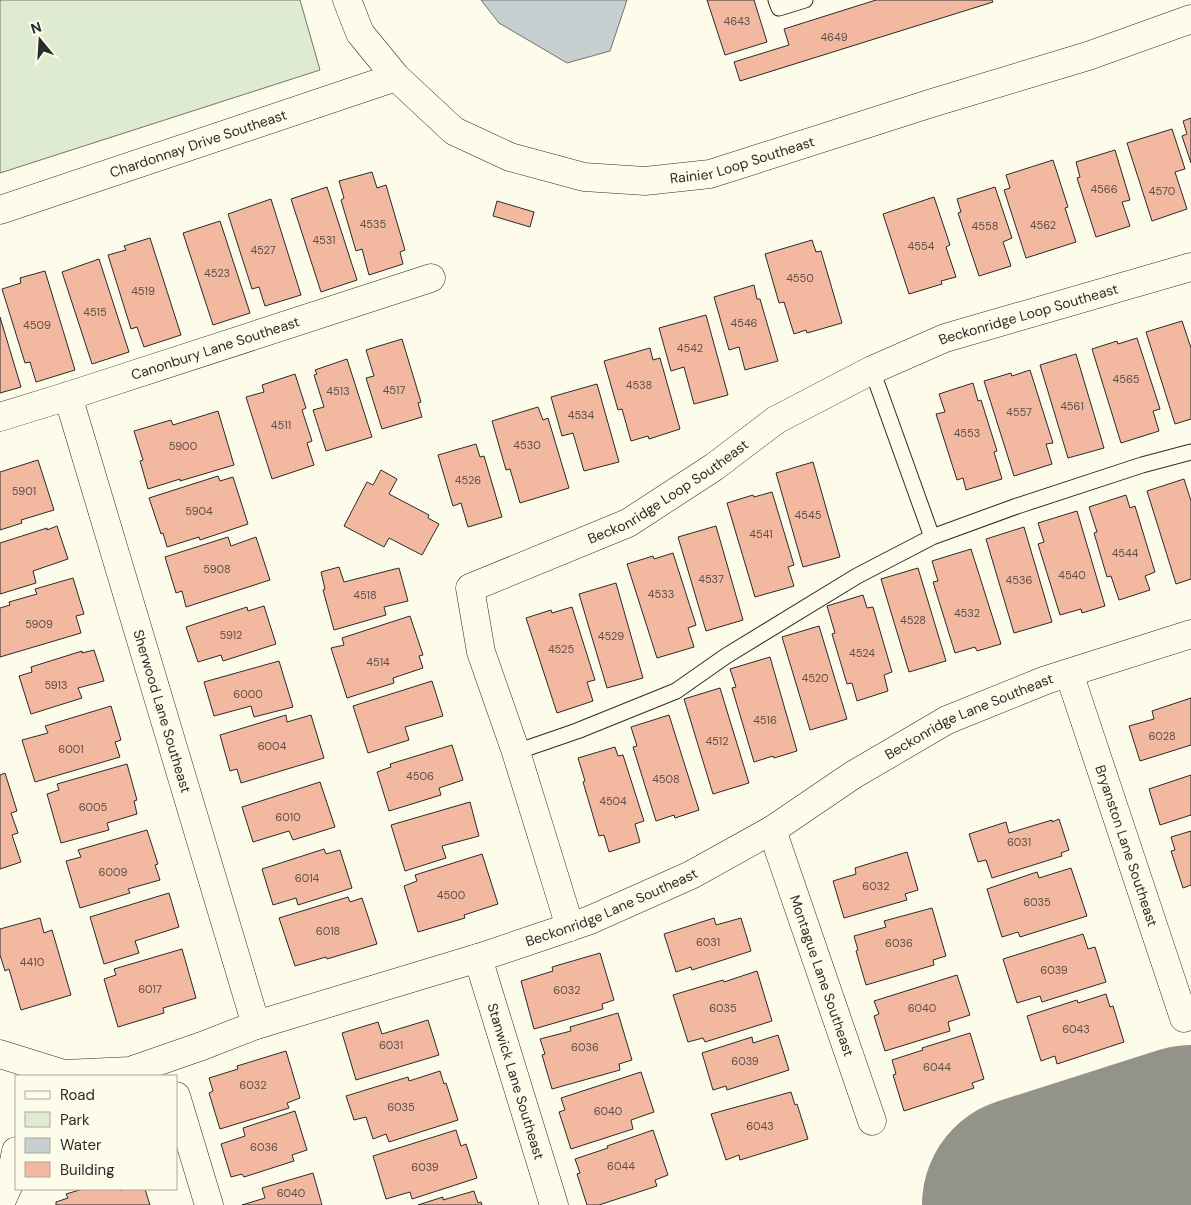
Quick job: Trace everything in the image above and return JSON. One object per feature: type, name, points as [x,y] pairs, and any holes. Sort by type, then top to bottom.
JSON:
[{"type":"street","name":"Rainier Loop Southeast","points":[[347,0],[360,33],[396,77],[454,131],[510,157],[584,177],[644,181],[710,174],[932,103],[1088,56],[1191,19]]},
{"type":"street","name":"Chardonnay Drive Southeast","points":[[0,210],[396,77]]},
{"type":"street","name":"Beckonridge Loop Southeast","points":[[570,927],[516,752],[481,652],[470,588],[628,523],[714,467],[776,420],[872,370],[945,338],[1191,267]]},
{"type":"street","name":"Canonbury Lane Southeast","points":[[0,417],[431,278]]},
{"type":"street","name":"Sherwood Lane Southeast","points":[[68,396],[256,1025]]},
{"type":"street","name":"Beckonridge Lane Southeast","points":[[0,1054],[33,1070],[64,1074],[168,1068],[202,1046],[256,1025],[478,958],[590,920],[691,875],[772,830],[853,775],[947,720],[1046,680],[1191,634]]},
{"type":"street","name":"Bryanston Lane Southeast","points":[[1069,673],[1184,1018]]},
{"type":"street","name":"Montague Lane Southeast","points":[[772,830],[872,1121]]},
{"type":"street","name":"Stanwick Lane Southeast","points":[[478,958],[554,1205]]},
{"type":"street","points":[[178,1103],[209,1205]]},
{"type":"street","points":[[0,1204],[10,1182],[15,1156]]},
{"type":"lane","points":[[776,0],[779,8],[805,0]]},
{"type":"lane","points":[[872,370],[932,537]]},
{"type":"lane","points":[[516,752],[577,731],[676,691],[726,656],[857,576],[932,537],[1142,465],[1191,452]]},
{"type":"green space","points":[[0,0],[300,0],[320,70],[0,173]]},
{"type":"water","points":[[481,0],[627,0],[610,51],[567,63],[499,23]]},
{"type":"building","points":[[707,0],[754,0],[767,42],[725,55]]},
{"type":"building","points":[[876,0],[992,0],[993,2],[740,81],[734,62],[789,45],[784,29]]},
{"type":"building","points":[[1191,118],[1191,163],[1182,136],[1187,134],[1183,121]]},
{"type":"building","points":[[1172,129],[1185,169],[1175,172],[1187,209],[1152,221],[1127,143]]},
{"type":"building","points":[[1115,150],[1130,200],[1122,202],[1130,226],[1096,237],[1077,178],[1080,177],[1076,162]]},
{"type":"building","points":[[1053,160],[1068,207],[1065,208],[1076,242],[1026,258],[1004,190],[1010,188],[1006,175]]},
{"type":"building","points":[[372,172],[377,188],[386,185],[405,250],[400,252],[403,264],[369,275],[362,249],[356,251],[341,200],[344,198],[339,181]]},
{"type":"building","points":[[327,187],[357,280],[321,292],[291,199]]},
{"type":"building","points":[[995,187],[1012,238],[1003,242],[1011,266],[979,276],[958,213],[961,212],[957,199]]},
{"type":"building","points":[[934,197],[950,245],[946,247],[956,277],[941,281],[942,284],[909,294],[883,214]]},
{"type":"building","points":[[271,199],[301,295],[265,306],[259,287],[252,289],[228,214]]},
{"type":"building","points":[[497,201],[534,212],[530,227],[493,216]]},
{"type":"building","points":[[220,221],[250,313],[213,325],[183,233]]},
{"type":"building","points":[[150,238],[181,335],[144,347],[137,327],[131,329],[108,255],[126,250],[124,246]]},
{"type":"building","points":[[812,240],[816,252],[821,251],[842,323],[807,333],[806,330],[794,334],[784,302],[779,303],[765,254]]},
{"type":"building","points":[[99,259],[129,352],[92,364],[62,272]]},
{"type":"building","points":[[45,271],[75,370],[36,382],[30,362],[25,363],[2,289],[21,283],[20,278]]},
{"type":"building","points":[[754,285],[757,299],[760,299],[778,361],[745,370],[739,347],[729,350],[714,297]]},
{"type":"building","points":[[706,315],[728,395],[694,404],[684,367],[671,371],[659,328]]},
{"type":"building","points":[[0,317],[21,387],[0,393]]},
{"type":"building","points":[[1182,321],[1191,348],[1191,419],[1175,424],[1146,332]]},
{"type":"building","points":[[1137,338],[1160,409],[1153,411],[1159,431],[1121,443],[1092,349],[1117,341],[1118,344]]},
{"type":"building","points":[[402,339],[421,402],[418,403],[422,417],[382,429],[366,378],[374,376],[366,350]]},
{"type":"building","points":[[650,348],[653,360],[660,358],[680,429],[649,439],[648,436],[631,441],[622,409],[618,410],[604,361]]},
{"type":"building","points":[[1076,354],[1104,448],[1068,458],[1040,365]]},
{"type":"building","points":[[347,359],[372,437],[326,451],[313,410],[324,407],[314,375],[317,374],[315,370]]},
{"type":"building","points":[[1030,370],[1053,443],[1046,444],[1052,464],[1014,476],[984,381],[1011,373],[1012,376]]},
{"type":"building","points":[[295,374],[306,408],[302,410],[312,441],[307,443],[314,465],[272,479],[246,397],[264,392],[262,385]]},
{"type":"building","points":[[973,383],[978,401],[981,400],[997,451],[994,452],[1002,479],[966,490],[963,478],[957,480],[936,414],[945,412],[939,394]]},
{"type":"building","points":[[597,384],[619,462],[584,471],[573,433],[562,436],[551,397]]},
{"type":"building","points":[[538,407],[543,420],[548,418],[569,488],[520,503],[510,469],[506,470],[492,421]]},
{"type":"building","points":[[218,411],[234,465],[148,489],[140,461],[143,460],[134,431],[171,420],[173,425]]},
{"type":"building","points":[[476,444],[480,457],[484,456],[502,517],[468,527],[461,503],[453,506],[438,455]]},
{"type":"building","points":[[38,460],[54,510],[21,520],[22,523],[0,530],[0,472]]},
{"type":"building","points":[[813,462],[840,557],[803,567],[776,473]]},
{"type":"building","points":[[381,470],[397,479],[389,494],[429,515],[428,518],[439,524],[422,555],[389,538],[384,547],[344,526],[367,482],[373,485]]},
{"type":"building","points":[[218,476],[220,481],[233,477],[248,524],[200,540],[199,537],[167,547],[149,498]]},
{"type":"building","points":[[1184,479],[1191,501],[1191,579],[1176,584],[1147,491]]},
{"type":"building","points":[[772,492],[794,565],[788,567],[794,586],[755,597],[727,503],[753,495],[754,497]]},
{"type":"building","points":[[1126,495],[1130,508],[1135,506],[1155,572],[1145,576],[1150,590],[1119,600],[1111,576],[1107,577],[1094,533],[1097,532],[1089,507]]},
{"type":"building","points":[[1077,511],[1105,606],[1082,613],[1081,609],[1060,615],[1038,544],[1044,542],[1038,523]]},
{"type":"building","points":[[57,526],[68,559],[33,571],[36,583],[0,594],[0,543]]},
{"type":"building","points":[[716,526],[743,620],[706,631],[678,537]]},
{"type":"building","points":[[1024,527],[1052,622],[1014,633],[986,539]]},
{"type":"building","points":[[228,537],[231,546],[256,537],[270,580],[186,607],[182,591],[176,593],[165,557]]},
{"type":"building","points":[[971,549],[1001,644],[977,651],[975,647],[955,653],[933,582],[938,581],[932,561]]},
{"type":"building","points":[[673,553],[696,625],[688,628],[694,647],[657,658],[627,564],[653,556],[654,559]]},
{"type":"building","points":[[339,567],[344,582],[399,568],[408,601],[384,607],[386,615],[334,630],[323,590],[325,589],[321,572]]},
{"type":"building","points":[[918,568],[946,661],[909,672],[881,579]]},
{"type":"building","points":[[73,578],[84,614],[76,616],[81,633],[0,657],[0,608],[10,605],[9,602],[37,594],[35,589]]},
{"type":"building","points":[[616,583],[643,678],[607,688],[579,594]]},
{"type":"building","points":[[863,595],[867,608],[873,607],[892,672],[884,675],[888,691],[857,701],[852,683],[847,684],[832,634],[835,633],[827,606]]},
{"type":"building","points":[[264,606],[276,644],[223,661],[221,655],[198,662],[186,627],[247,607],[248,611]]},
{"type":"building","points":[[572,607],[595,680],[587,682],[593,701],[557,713],[526,618],[551,610],[552,613]]},
{"type":"building","points":[[410,616],[423,655],[419,656],[423,668],[393,678],[394,683],[347,698],[331,648],[344,645],[342,638]]},
{"type":"building","points":[[819,626],[847,719],[810,730],[782,637]]},
{"type":"building","points":[[94,650],[104,681],[78,688],[82,698],[31,714],[19,676],[32,672],[31,667],[82,651],[82,653]]},
{"type":"building","points":[[770,657],[797,751],[754,762],[732,688],[736,687],[730,669]]},
{"type":"building","points":[[279,661],[293,707],[254,717],[251,706],[214,716],[204,682]]},
{"type":"building","points":[[432,681],[443,716],[405,727],[409,740],[368,753],[353,706]]},
{"type":"building","points":[[720,688],[749,783],[713,794],[684,699]]},
{"type":"building","points":[[1191,698],[1191,745],[1140,761],[1129,726],[1154,719],[1152,711]]},
{"type":"building","points":[[111,706],[121,740],[115,742],[120,757],[35,782],[22,740],[48,733],[45,726]]},
{"type":"building","points":[[286,715],[287,722],[311,715],[324,758],[241,783],[237,769],[230,771],[220,735]]},
{"type":"building","points":[[669,715],[699,810],[675,818],[674,815],[656,821],[633,747],[637,746],[631,727]]},
{"type":"building","points":[[452,745],[463,780],[439,788],[441,795],[389,811],[377,772],[391,767],[390,764]]},
{"type":"building","points":[[615,747],[618,756],[623,755],[644,821],[635,824],[640,842],[609,852],[604,835],[599,836],[578,758]]},
{"type":"building","points":[[127,764],[137,800],[134,801],[137,814],[107,823],[109,830],[61,843],[47,794],[59,790],[57,784]]},
{"type":"building","points":[[5,773],[17,811],[11,813],[18,833],[12,835],[21,862],[0,869],[0,775]]},
{"type":"building","points":[[1191,775],[1191,815],[1160,825],[1149,789]]},
{"type":"building","points":[[320,782],[335,827],[293,840],[289,831],[253,842],[242,807]]},
{"type":"building","points":[[470,802],[479,836],[442,846],[446,858],[405,871],[391,825]]},
{"type":"building","points":[[1059,819],[1069,850],[1061,853],[1062,856],[992,878],[986,860],[978,862],[969,834],[1006,822],[1009,833]]},
{"type":"building","points":[[147,830],[158,864],[155,865],[160,880],[128,889],[130,893],[80,908],[66,861],[81,857],[78,850]]},
{"type":"building","points":[[1191,831],[1191,885],[1183,888],[1171,851],[1175,850],[1171,837]]},
{"type":"building","points":[[324,849],[326,854],[340,850],[352,888],[298,905],[296,898],[273,905],[262,869]]},
{"type":"building","points":[[907,852],[918,890],[905,894],[907,900],[844,918],[833,881],[856,874],[855,868]]},
{"type":"building","points":[[482,854],[498,904],[464,915],[465,918],[418,932],[404,886],[417,881],[415,875]]},
{"type":"building","points":[[1071,868],[1087,916],[1020,937],[1018,932],[1002,937],[987,889],[1037,872],[1039,878]]},
{"type":"building","points":[[169,893],[179,927],[135,941],[139,953],[104,964],[90,917]]},
{"type":"building","points":[[348,897],[350,902],[362,898],[377,944],[327,959],[326,957],[295,966],[279,918]]},
{"type":"building","points":[[932,908],[946,956],[933,960],[934,965],[866,985],[856,951],[858,950],[854,936],[886,927],[884,921]]},
{"type":"building","points":[[40,918],[44,933],[52,930],[71,995],[21,1010],[9,969],[5,971],[0,955],[0,929]]},
{"type":"building","points":[[714,918],[716,925],[741,918],[751,951],[692,970],[691,967],[676,972],[664,934]]},
{"type":"building","points":[[1083,934],[1088,949],[1095,947],[1106,982],[1042,1002],[1040,996],[1017,1003],[1003,959]]},
{"type":"building","points":[[182,949],[196,998],[163,1008],[164,1013],[118,1027],[104,979],[116,975],[114,969]]},
{"type":"building","points":[[600,953],[614,1000],[602,1004],[603,1009],[534,1029],[521,981],[553,971],[552,967]]},
{"type":"building","points":[[757,971],[772,1021],[705,1042],[703,1038],[688,1042],[673,995],[723,980],[724,982]]},
{"type":"building","points":[[957,975],[970,1015],[948,1022],[950,1031],[885,1051],[874,1016],[879,1014],[874,1001]]},
{"type":"building","points":[[1106,994],[1110,1007],[1113,1006],[1124,1042],[1057,1064],[1055,1056],[1041,1061],[1027,1016],[1077,1000],[1078,1003]]},
{"type":"building","points":[[618,1013],[632,1060],[619,1064],[620,1070],[552,1089],[542,1055],[545,1054],[540,1039],[571,1031],[570,1027]]},
{"type":"building","points":[[428,1020],[439,1055],[356,1080],[342,1033],[378,1022],[382,1034]]},
{"type":"building","points":[[970,1033],[984,1079],[972,1083],[974,1088],[904,1111],[893,1075],[896,1074],[892,1060],[923,1050],[922,1048]]},
{"type":"building","points":[[778,1035],[789,1070],[727,1090],[726,1086],[713,1090],[702,1053],[752,1037],[753,1043]]},
{"type":"building","points":[[286,1051],[300,1098],[287,1103],[289,1108],[220,1129],[209,1093],[213,1091],[209,1078],[238,1069],[237,1066]]},
{"type":"building","points":[[440,1071],[458,1120],[389,1142],[386,1134],[373,1139],[366,1117],[354,1120],[346,1096],[408,1077],[409,1081]]},
{"type":"building","points":[[641,1072],[654,1112],[631,1120],[633,1129],[571,1149],[559,1112],[565,1110],[561,1098]]},
{"type":"building","points":[[791,1092],[795,1105],[797,1104],[808,1139],[740,1160],[739,1155],[726,1160],[711,1114]]},
{"type":"building","points":[[295,1111],[307,1150],[292,1155],[294,1161],[244,1177],[242,1174],[231,1177],[221,1144],[245,1136],[243,1128]]},
{"type":"building","points":[[456,1130],[461,1146],[466,1144],[477,1178],[412,1199],[410,1192],[386,1199],[373,1156]]},
{"type":"building","points":[[653,1130],[668,1175],[655,1180],[657,1186],[599,1205],[587,1205],[577,1174],[580,1173],[575,1159]]},
{"type":"building","points":[[313,1173],[322,1205],[242,1205],[265,1198],[262,1188]]},
{"type":"building","points":[[80,1190],[145,1190],[150,1205],[56,1205],[56,1202],[68,1198],[66,1194]]},
{"type":"building","points":[[474,1191],[478,1203],[481,1202],[482,1205],[418,1205],[443,1197],[443,1200]]},
{"type":"runway","points":[[1031,1205],[1191,1154]]}]
